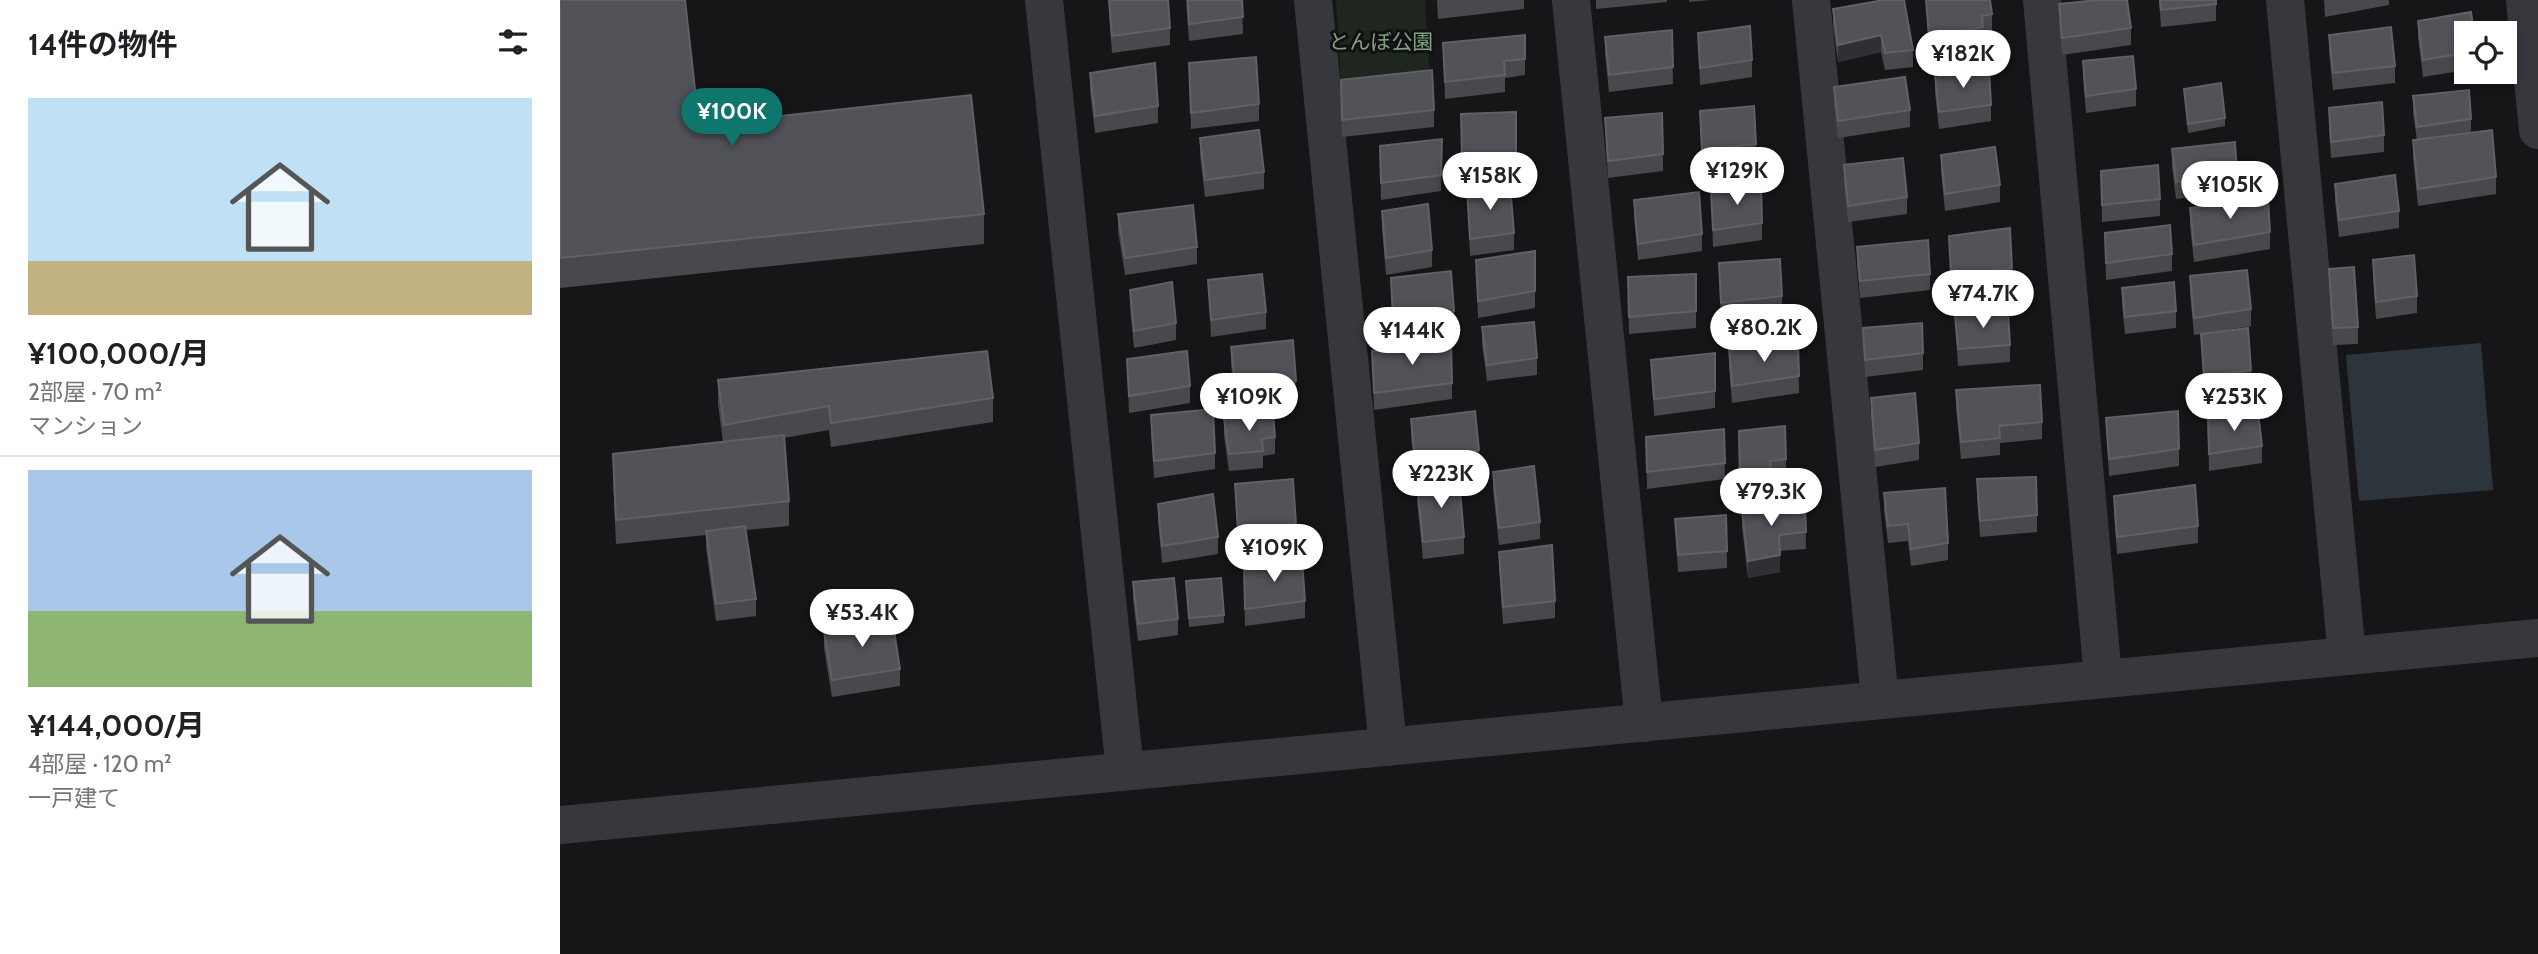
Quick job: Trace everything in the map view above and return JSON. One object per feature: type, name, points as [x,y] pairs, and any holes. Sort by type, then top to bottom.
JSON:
[{"type":"street","points":[[1044,0],[1125,771]]},
{"type":"street","points":[[1313,0],[1388,747]]},
{"type":"street","points":[[1571,0],[1644,723]]},
{"type":"street","points":[[1811,0],[1880,700]]},
{"type":"street","points":[[2042,0],[2103,678]]},
{"type":"street","points":[[2285,0],[2347,656]]},
{"type":"street","points":[[2525,0],[2538,130]]},
{"type":"street","points":[[560,825],[2538,638]]},
{"type":"green space","name":"とんぼ公園","points":[[1336,0],[1425,0],[1430,79],[1341,87]]},
{"type":"shaded area","points":[[2481,343],[2493,490],[2359,501],[2346,355]]},
{"type":"building","points":[[560,0],[685,0],[699,125],[971,95],[984,214],[560,258]]},
{"type":"building","points":[[1109,0],[1168,0],[1170,28],[1112,36]]},
{"type":"building","points":[[1188,0],[1242,0],[1243,17],[1189,24]]},
{"type":"building","points":[[1884,0],[1904,0],[1913,50],[1885,53],[1881,35],[1838,45],[1833,9]]},
{"type":"building","points":[[1926,0],[1990,0],[1992,14],[1982,16],[1983,27],[1929,37]]},
{"type":"building","points":[[2127,0],[2131,28],[2062,38],[2059,4]]},
{"type":"building","points":[[2160,0],[2216,0],[2216,4],[2161,10]]},
{"type":"building","points":[[2471,12],[2472,21],[2454,21],[2454,55],[2423,60],[2418,21]]},
{"type":"building","points":[[1750,26],[1752,60],[1700,68],[1698,33]]},
{"type":"building","points":[[2391,27],[2395,66],[2333,73],[2329,35]]},
{"type":"building","points":[[1672,30],[1673,67],[1609,75],[1605,37]]},
{"type":"building","points":[[1525,35],[1525,59],[1504,61],[1505,75],[1445,82],[1443,43]]},
{"type":"building","points":[[2133,56],[2136,89],[2086,96],[2083,61]]},
{"type":"building","points":[[1256,57],[1259,104],[1191,113],[1189,63]]},
{"type":"building","points":[[1155,63],[1158,106],[1095,116],[1090,73]]},
{"type":"building","points":[[1989,68],[1991,105],[1939,112],[1935,75]]},
{"type":"building","points":[[1432,70],[1434,110],[1342,120],[1341,80]]},
{"type":"building","points":[[1905,77],[1910,110],[1838,121],[1834,87]]},
{"type":"building","points":[[2221,83],[2225,118],[2188,124],[2184,89]]},
{"type":"building","points":[[2469,90],[2471,119],[2417,127],[2413,96]]},
{"type":"building","points":[[2382,102],[2384,135],[2331,142],[2329,108]]},
{"type":"building","points":[[1754,106],[1756,144],[1702,150],[1700,111]]},
{"type":"building","points":[[1516,112],[1516,154],[1462,158],[1461,114]]},
{"type":"building","points":[[1662,113],[1663,154],[1608,161],[1605,118]]},
{"type":"building","points":[[1259,130],[1264,172],[1205,180],[1200,138]]},
{"type":"building","points":[[2492,130],[2496,177],[2418,189],[2413,140]]},
{"type":"building","points":[[1442,139],[1441,175],[1381,183],[1380,146]]},
{"type":"building","points":[[2235,142],[2237,175],[2176,182],[2172,149]]},
{"type":"building","points":[[1995,147],[2000,185],[1945,194],[1941,155]]},
{"type":"building","points":[[1903,158],[1907,197],[1848,206],[1844,165]]},
{"type":"building","points":[[2158,165],[2160,199],[2102,205],[2101,171]]},
{"type":"building","points":[[2395,175],[2399,211],[2339,220],[2335,184]]},
{"type":"building","points":[[1761,184],[1762,223],[1713,230],[1711,190]]},
{"type":"building","points":[[1510,185],[1514,233],[1470,239],[1467,189]]},
{"type":"building","points":[[1699,192],[1702,234],[1638,244],[1634,200]]},
{"type":"building","points":[[2268,198],[2270,232],[2194,245],[2190,208]]},
{"type":"building","points":[[1428,204],[1432,250],[1386,258],[1382,211]]},
{"type":"building","points":[[1193,205],[1197,247],[1125,258],[1118,214]]},
{"type":"building","points":[[2170,225],[2172,254],[2106,263],[2105,233]]},
{"type":"building","points":[[2010,228],[2012,268],[1951,275],[1949,236]]},
{"type":"building","points":[[1928,240],[1930,274],[1860,281],[1857,247]]},
{"type":"building","points":[[1535,251],[1535,291],[1478,301],[1476,260]]},
{"type":"building","points":[[2414,255],[2417,296],[2376,302],[2373,260]]},
{"type":"building","points":[[1780,259],[1782,296],[1721,303],[1719,263]]},
{"type":"building","points":[[2354,267],[2358,327],[2333,328],[2329,269]]},
{"type":"building","points":[[2247,270],[2251,309],[2194,318],[2190,276]]},
{"type":"building","points":[[1451,271],[1454,311],[1393,319],[1391,278]]},
{"type":"building","points":[[1262,274],[1266,312],[1211,320],[1208,280]]},
{"type":"building","points":[[1696,274],[1696,311],[1629,317],[1628,277]]},
{"type":"building","points":[[1172,282],[1176,323],[1134,331],[1130,290]]},
{"type":"building","points":[[2174,282],[2176,311],[2125,317],[2122,288]]},
{"type":"building","points":[[2008,312],[2010,345],[1958,349],[1955,315]]},
{"type":"building","points":[[1534,322],[1537,358],[1487,365],[1482,327]]},
{"type":"building","points":[[1922,323],[1923,353],[1865,360],[1863,328]]},
{"type":"building","points":[[2248,328],[2251,370],[2204,377],[2201,334]]},
{"type":"building","points":[[1293,340],[1296,381],[1236,390],[1231,347]]},
{"type":"building","points":[[1451,342],[1452,383],[1374,393],[1372,351]]},
{"type":"building","points":[[1798,343],[1799,376],[1732,386],[1729,349]]},
{"type":"building","points":[[987,351],[993,398],[831,423],[829,406],[724,425],[718,380]]},
{"type":"building","points":[[1187,351],[1190,386],[1129,396],[1127,359]]},
{"type":"building","points":[[1715,353],[1715,391],[1654,399],[1651,360]]},
{"type":"building","points":[[2040,385],[2042,422],[1999,426],[2000,438],[1961,442],[1956,390]]},
{"type":"building","points":[[1915,393],[1919,443],[1875,450],[1871,398]]},
{"type":"building","points":[[1213,409],[1215,453],[1154,461],[1151,415]]},
{"type":"building","points":[[1475,411],[1479,450],[1415,459],[1411,419]]},
{"type":"building","points":[[2178,411],[2179,449],[2109,459],[2106,418]]},
{"type":"building","points":[[2258,412],[2262,446],[2209,454],[2208,419]]},
{"type":"building","points":[[1273,413],[1275,437],[1262,439],[1263,451],[1229,454],[1224,419]]},
{"type":"building","points":[[1785,426],[1786,459],[1770,461],[1772,482],[1740,486],[1739,431]]},
{"type":"building","points":[[1724,429],[1725,463],[1647,472],[1646,437]]},
{"type":"building","points":[[784,435],[789,501],[616,520],[613,454]]},
{"type":"building","points":[[1534,466],[1540,522],[1499,528],[1493,472]]},
{"type":"building","points":[[2036,477],[2037,515],[1980,521],[1977,479]]},
{"type":"building","points":[[1459,478],[1464,537],[1423,542],[1417,483]]},
{"type":"building","points":[[1293,479],[1296,524],[1238,530],[1235,484]]},
{"type":"building","points":[[2195,485],[2198,526],[2117,537],[2114,496]]},
{"type":"building","points":[[1945,488],[1948,543],[1911,549],[1908,524],[1888,526],[1884,493]]},
{"type":"building","points":[[1213,494],[1218,537],[1162,546],[1158,504]]},
{"type":"building","points":[[1805,503],[1806,532],[1779,535],[1780,555],[1748,561],[1742,510]]},
{"type":"building","points":[[1726,515],[1727,551],[1678,555],[1675,519]]},
{"type":"building","points":[[745,526],[756,599],[716,604],[706,531]]},
{"type":"building","points":[[1552,545],[1555,601],[1503,607],[1499,552]]},
{"type":"building","points":[[1302,560],[1305,601],[1245,609],[1244,565]]},
{"type":"building","points":[[1174,578],[1178,619],[1138,624],[1133,582]]},
{"type":"building","points":[[1221,578],[1224,615],[1189,618],[1186,581]]},
{"type":"building","points":[[892,618],[900,669],[832,680],[824,631]]}]
